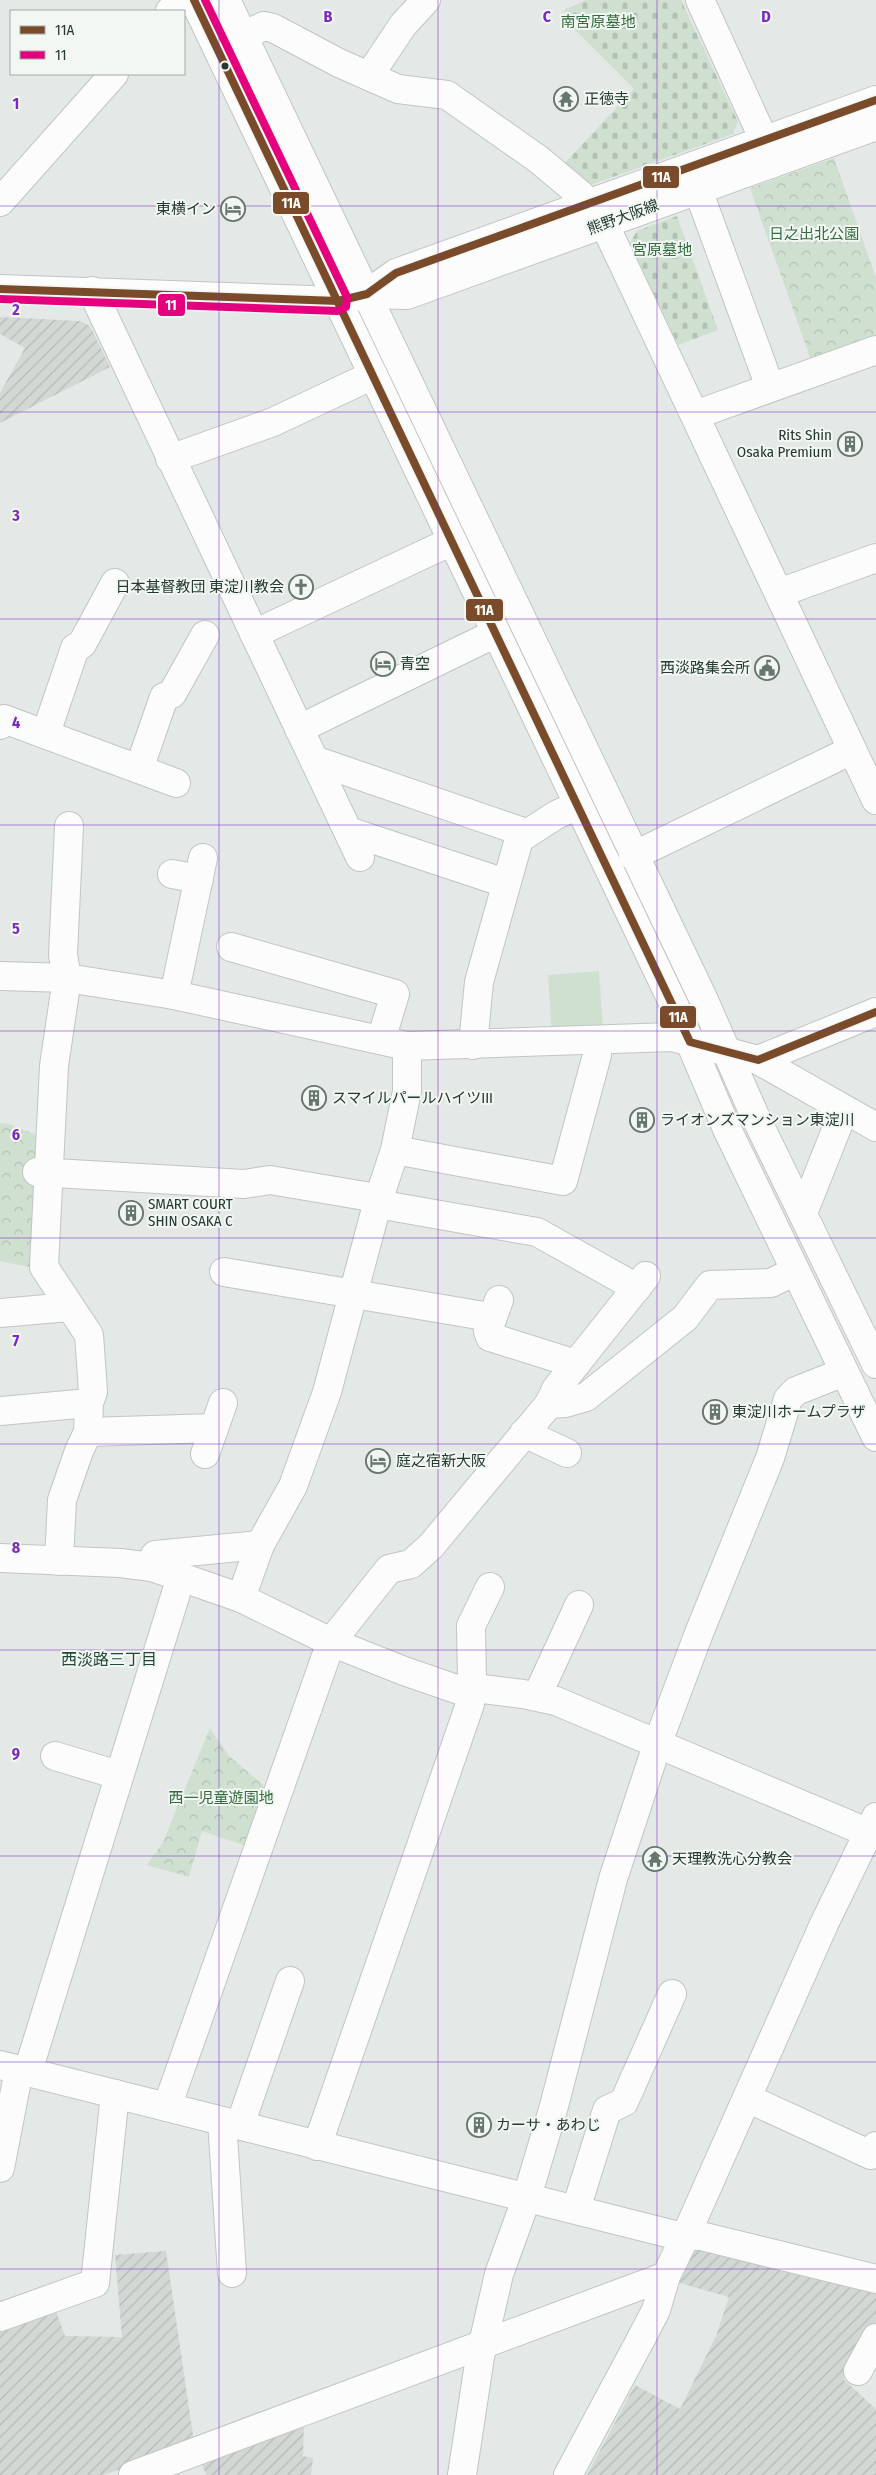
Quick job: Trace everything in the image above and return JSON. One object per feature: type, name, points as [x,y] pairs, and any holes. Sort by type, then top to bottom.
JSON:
[{"type":"street","points":[[171,10],[182,0]]},
{"type":"street","points":[[194,0],[690,1042],[727,1129],[876,1437]]},
{"type":"street","points":[[226,0],[728,1052],[755,1116],[876,1364]]},
{"type":"street","points":[[369,76],[403,25],[426,0]]},
{"type":"street","points":[[700,0],[767,152]]},
{"type":"street","points":[[243,36],[264,26],[273,28],[339,63],[398,89],[447,95],[538,159],[580,195],[584,203],[606,223],[610,236],[779,593],[864,764],[876,800]]},
{"type":"street","points":[[1,200],[113,75]]},
{"type":"street","name":"熊野大阪線","points":[[0,289],[338,301],[367,294],[407,295],[698,190],[767,152],[876,100]]},
{"type":"street","name":"熊野大阪線","points":[[367,294],[396,273],[584,203],[767,152],[876,126]]},
{"type":"street","points":[[698,190],[770,388]]},
{"type":"street","points":[[92,291],[360,857]]},
{"type":"street","points":[[695,415],[876,350]]},
{"type":"street","points":[[170,459],[273,422],[373,375]]},
{"type":"street","points":[[254,634],[452,541]]},
{"type":"street","points":[[779,593],[876,558]]},
{"type":"street","points":[[46,733],[75,648],[82,644],[115,584]]},
{"type":"street","points":[[299,729],[496,634]]},
{"type":"street","points":[[139,769],[164,696],[172,694],[206,635]]},
{"type":"street","points":[[0,725],[4,719],[46,733],[176,783]]},
{"type":"street","points":[[314,760],[526,833]]},
{"type":"street","points":[[633,856],[864,764]]},
{"type":"street","points":[[473,1045],[479,982],[519,840],[526,833],[578,805]]},
{"type":"street","points":[[59,1561],[62,1500],[75,1460],[88,1432],[89,1403],[93,1392],[92,1354],[89,1335],[44,1267],[43,1172],[54,1066],[67,978],[63,955],[69,826]]},
{"type":"street","points":[[348,831],[506,883]]},
{"type":"street","points":[[172,874],[201,868],[174,995]]},
{"type":"street","points":[[231,947],[395,994],[394,1043],[407,1091],[395,1150],[378,1201],[327,1392],[293,1486],[260,1545],[241,1598]]},
{"type":"street","points":[[0,976],[67,978],[174,995],[394,1043],[473,1045],[667,1037],[758,1060],[876,1127]]},
{"type":"street","points":[[758,1060],[876,1012]]},
{"type":"street","points":[[395,1150],[563,1181],[597,1055],[597,1040]]},
{"type":"street","points":[[803,1213],[844,1110]]},
{"type":"street","points":[[43,1172],[244,1184],[270,1180],[371,1197],[383,1205],[536,1232],[642,1282],[556,1389],[549,1404],[430,1546],[411,1564],[389,1569],[331,1642],[167,2107]]},
{"type":"street","points":[[549,1404],[565,1403],[586,1397],[685,1318],[710,1285],[771,1283],[795,1271]]},
{"type":"street","points":[[224,1272],[355,1292],[484,1316],[495,1311],[488,1331],[490,1337],[576,1364]]},
{"type":"street","points":[[0,1313],[69,1307]]},
{"type":"street","points":[[462,2475],[483,2343],[499,2274],[527,2197],[554,2106],[613,1879],[658,1742],[770,1458],[788,1400],[796,1391],[844,1372]]},
{"type":"street","points":[[0,1411],[89,1403]]},
{"type":"street","points":[[88,1432],[210,1441],[222,1403]]},
{"type":"street","points":[[524,1433],[567,1453]]},
{"type":"street","points":[[152,1567],[155,1555],[260,1545]]},
{"type":"street","points":[[0,1558],[120,1563],[152,1567],[241,1598],[331,1642],[412,1674],[459,1690],[537,1696],[874,1828],[824,1924],[686,2236],[666,2276],[656,2310],[568,2475]]},
{"type":"street","points":[[0,2168],[16,2069],[118,1775],[181,1577]]},
{"type":"street","points":[[317,2146],[467,1713],[471,1690],[471,1626],[490,1587]]},
{"type":"street","points":[[537,1696],[579,1605]]},
{"type":"street","points":[[55,1756],[118,1775]]},
{"type":"street","points":[[232,2273],[231,2123],[290,1981]]},
{"type":"street","points":[[576,2209],[607,2110],[624,2102],[672,1994]]},
{"type":"street","points":[[16,2069],[675,2235],[701,2236],[876,2279]]},
{"type":"street","points":[[0,2317],[96,2283],[115,2094]]},
{"type":"street","points":[[747,2098],[871,2155],[876,2146]]},
{"type":"street","points":[[134,2475],[666,2276]]},
{"type":"street","points":[[858,2371],[876,2338]]},
{"type":"shaded area","points":[[0,317],[80,321],[90,326],[110,367],[0,423],[0,393],[25,348],[0,334]]},
{"type":"shaded area","points":[[693,2242],[876,2289],[876,2325],[843,2379],[876,2409],[876,2475],[587,2475],[635,2385],[680,2409],[716,2336],[729,2297],[676,2282]]},
{"type":"shaded area","points":[[166,2251],[194,2442],[104,2475],[0,2475],[0,2327],[54,2306],[65,2336],[122,2337],[115,2255]]},
{"type":"shaded area","points":[[304,2423],[303,2456],[313,2458],[311,2475],[206,2475],[201,2461]]},
{"type":"green space","name":"南宮原墓地","points":[[586,0],[681,0],[738,122],[733,134],[593,184],[579,183],[561,167],[634,89],[575,30],[564,10]]},
{"type":"green space","name":"日之出北公園","points":[[834,158],[876,278],[876,338],[811,360],[750,188]]},
{"type":"green space","name":"宮原墓地","points":[[677,216],[718,330],[678,345],[630,243],[637,231]]},
{"type":"green space","points":[[378,348],[675,973],[672,974],[375,350]]},
{"type":"green space","points":[[599,971],[603,1030],[552,1034],[548,975]]},
{"type":"green space","points":[[0,1123],[9,1124],[39,1136],[33,1268],[0,1261]]},
{"type":"green space","name":"西一児童遊園地","points":[[210,1728],[229,1756],[270,1791],[249,1847],[202,1831],[189,1877],[147,1865],[163,1842]]},
{"type":"transit line","name":"11A","points":[[194,0],[690,1042],[758,1060],[876,1012]]},
{"type":"transit line","name":"11","points":[[0,299],[338,311],[346,307],[347,297],[205,0]]},
{"type":"transit line","name":"11A","points":[[0,289],[338,301],[367,294],[396,273],[876,100]]},
{"type":"place","name":"正徳寺","points":[[566,99]]},
{"type":"place","name":"東横イン","points":[[233,209]]},
{"type":"place","name":"Rits Shin Osaka Premium","points":[[850,444]]},
{"type":"place","name":"日本基督教団 東淀川教会","points":[[301,587]]},
{"type":"place","name":"青空","points":[[383,664]]},
{"type":"place","name":"西淡路集会所","points":[[767,668]]},
{"type":"place","name":"スマイルパールハイツIII","points":[[314,1098]]},
{"type":"place","name":"ライオンズマンション東淀川","points":[[642,1120]]},
{"type":"place","name":"SMART COURT SHIN OSAKA C","points":[[131,1213]]},
{"type":"place","name":"東淀川ホームプラザ","points":[[715,1412]]},
{"type":"place","name":"庭之宿新大阪","points":[[378,1461]]},
{"type":"place","name":"天理教洗心分教会","points":[[655,1859]]},
{"type":"place","name":"カーサ・あわじ","points":[[479,2125]]},
{"type":"district","name":"西淡路三丁目","points":[[109,1659]]}]
